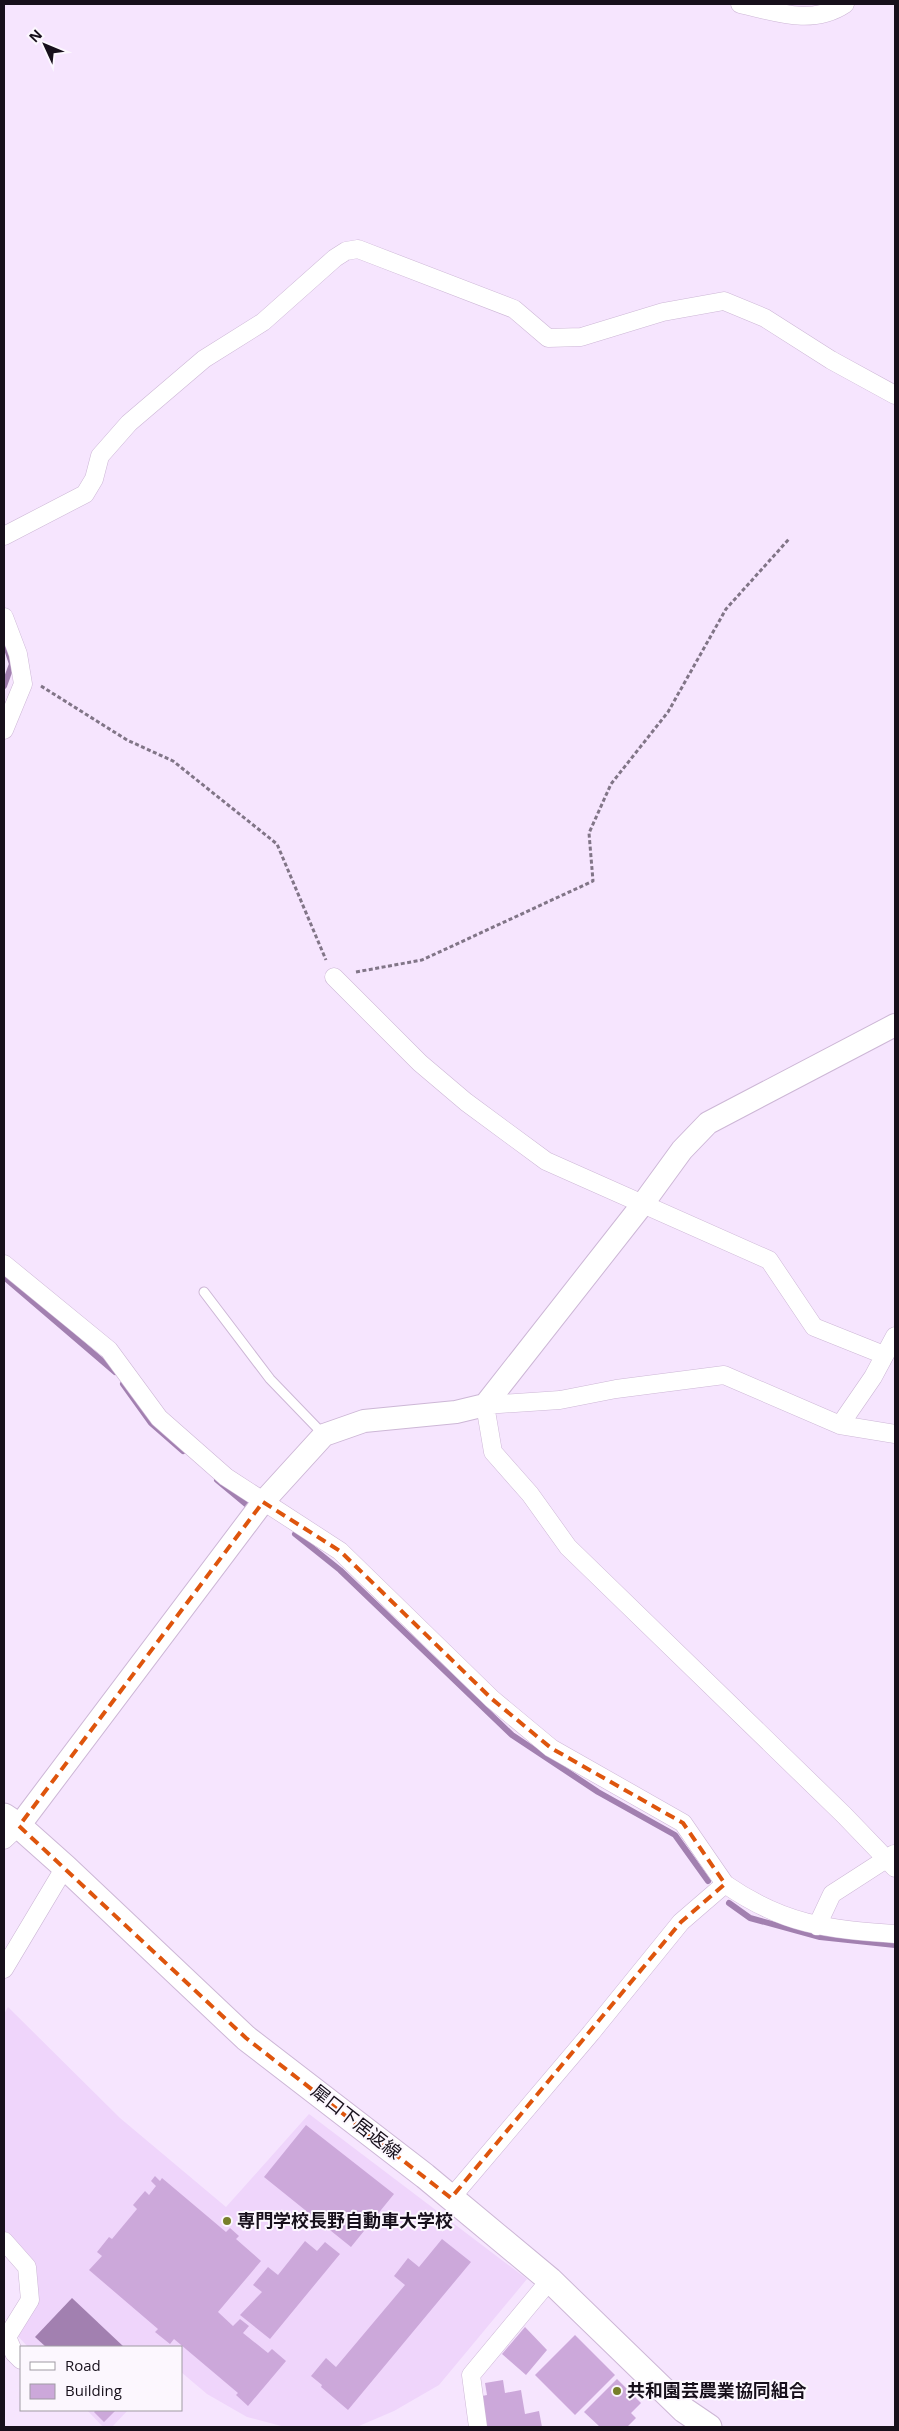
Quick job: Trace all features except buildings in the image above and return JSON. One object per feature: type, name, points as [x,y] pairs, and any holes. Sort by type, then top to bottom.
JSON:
[{"type":"main road","name":"犀口下居返線","points":[[9,1827],[65,1867],[246,2038],[451,2198],[550,2280],[684,2410],[709,2427]]},
{"type":"street","points":[[740,4],[794,16],[832,12],[845,4]]},
{"type":"street","points":[[4,536],[85,494],[94,479],[100,456],[129,423],[204,359],[263,322],[335,258],[346,251],[358,248],[514,309],[548,338],[581,337],[670,310],[724,300],[765,318],[831,360],[895,395]]},
{"type":"street","points":[[4,617],[18,654],[23,684],[4,730]]},
{"type":"street","points":[[334,977],[420,1063],[466,1102],[546,1161],[769,1260],[814,1327],[884,1354]]},
{"type":"street","points":[[817,1926],[832,1894],[892,1860],[568,1547],[530,1494],[493,1452],[485,1405],[642,1205],[682,1150],[708,1123],[895,1026]]},
{"type":"street","points":[[4,1264],[109,1350],[159,1418],[226,1477],[340,1551],[492,1699],[551,1748],[683,1823],[725,1884],[750,1901],[801,1922],[831,1929],[895,1934]]},
{"type":"street","points":[[840,1426],[873,1377],[895,1336]]},
{"type":"street","points":[[9,1827],[263,1502],[324,1435],[364,1421],[456,1412],[485,1405],[560,1400],[616,1389],[724,1375],[840,1426],[895,1434]]},
{"type":"street","points":[[4,1969],[65,1867]]},
{"type":"street","points":[[451,2198],[591,2033],[681,1922],[725,1884]]},
{"type":"street","points":[[4,2241],[27,2267],[30,2300],[7,2337],[14,2353],[20,2359]]},
{"type":"street","points":[[478,2427],[471,2375],[550,2280]]},
{"type":"lane","points":[[204,1292],[270,1379],[324,1435]]},
{"type":"path","points":[[21,673],[127,740],[173,761],[277,844],[334,977],[422,960],[593,881],[589,833],[611,784],[668,712],[726,608],[789,539]]},
{"type":"highlighted area","points":[[263,1502],[340,1551],[492,1699],[551,1748],[683,1823],[725,1884],[681,1922],[451,2198],[246,2038],[19,1826]]},
{"type":"shaded area","name":"専門学校長野自動車大学校","points":[[8,2007],[120,2118],[226,2207],[309,2114],[527,2279],[439,2385],[394,2411],[359,2426],[285,2427],[247,2417],[207,2394],[182,2373],[182,2346],[27,2346],[15,2333],[39,2299],[4,2235],[4,2014]]},
{"type":"shaded area","points":[[72,2298],[123,2346],[45,2346],[35,2337]]},
{"type":"shaded area","points":[[88,2411],[127,2411],[112,2427],[103,2427]]},
{"type":"waterway","points":[[4,686],[12,664],[6,646]]},
{"type":"waterway","points":[[4,1277],[115,1372]]},
{"type":"waterway","points":[[123,1384],[151,1423],[183,1451]]},
{"type":"waterway","points":[[217,1480],[247,1505]]},
{"type":"waterway","points":[[295,1534],[340,1570],[512,1735],[598,1792],[675,1835],[708,1881]]},
{"type":"waterway","points":[[729,1903],[750,1918],[820,1937],[895,1945]]},
{"type":"place","name":"専門学校長野自動車大学校","points":[[227,2221]]},
{"type":"place","name":"共和園芸農業協同組合","points":[[617,2391]]}]
